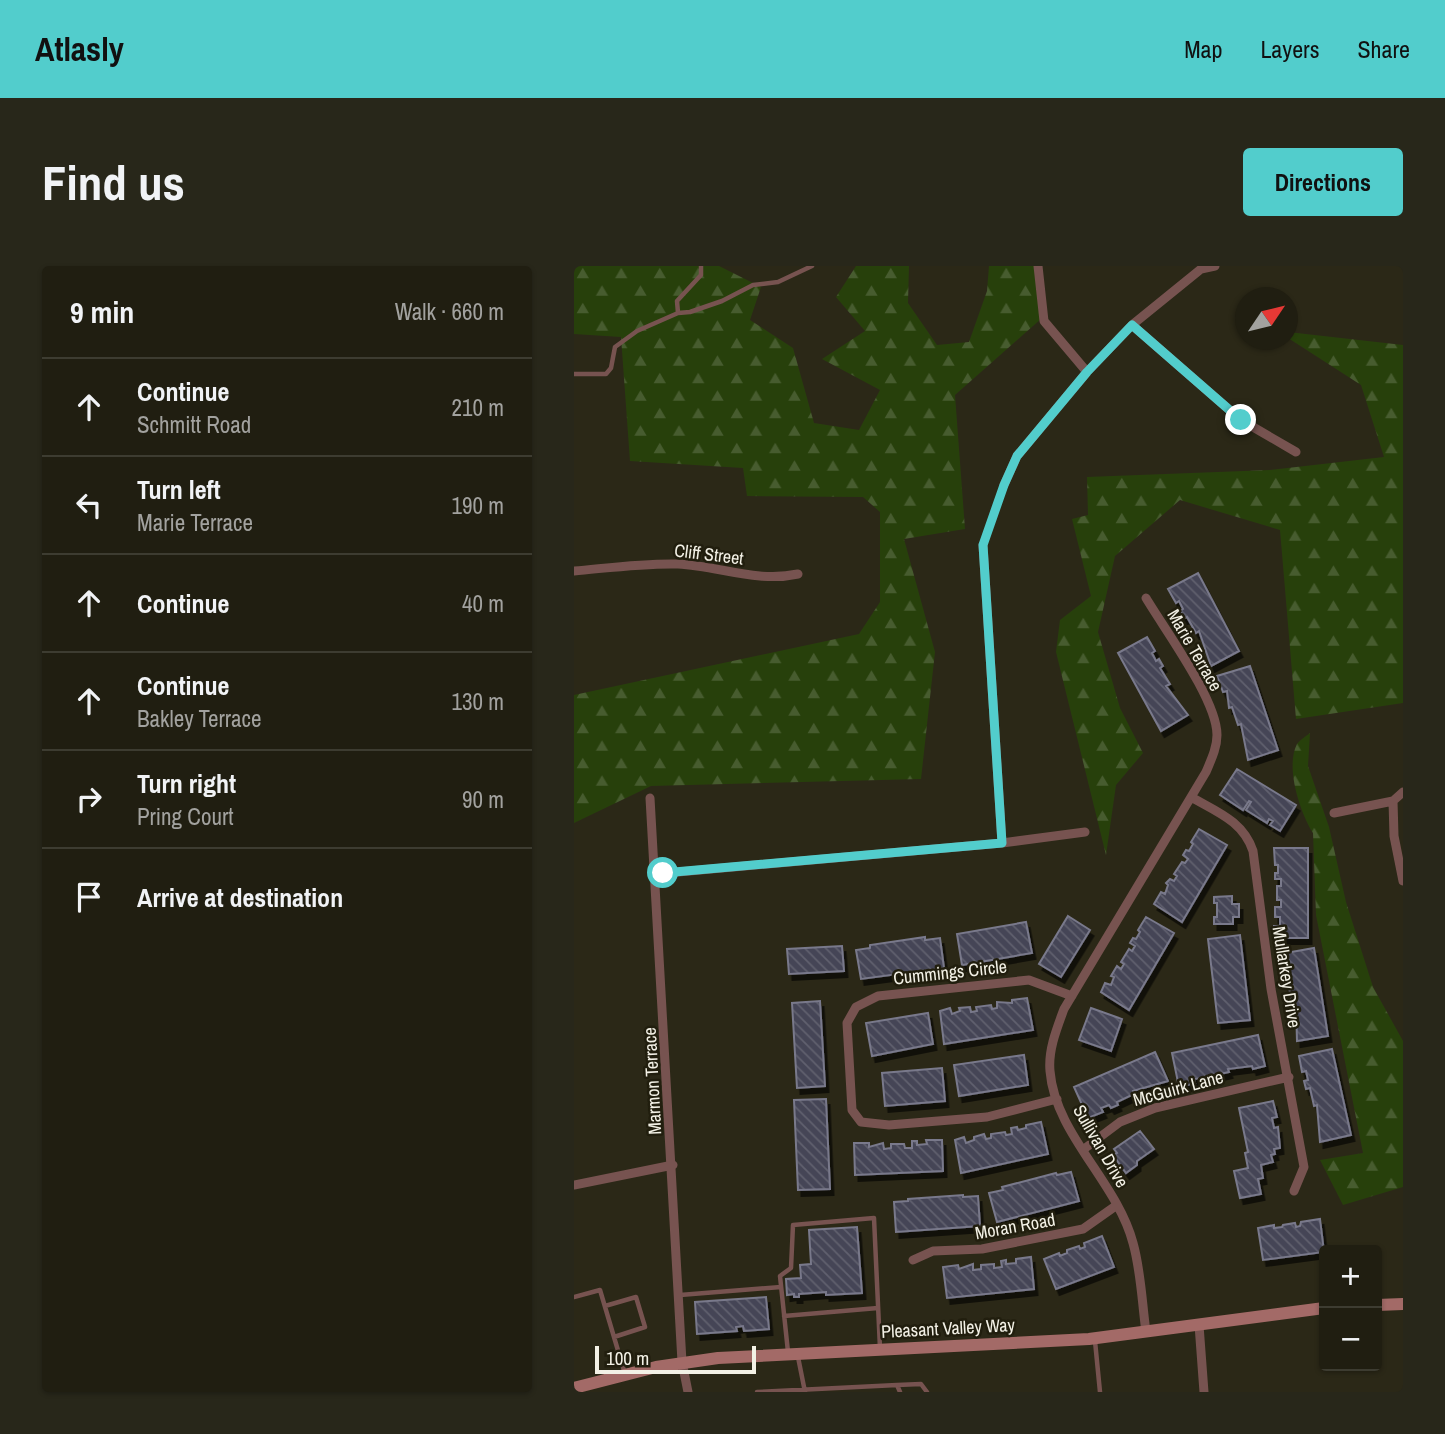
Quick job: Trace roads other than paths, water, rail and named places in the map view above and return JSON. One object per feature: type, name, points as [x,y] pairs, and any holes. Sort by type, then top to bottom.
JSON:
[{"type":"main road","points":[[1382,1304],[1403,1304]]},
{"type":"main road","name":"Pleasant Valley Way","points":[[574,1388],[682,1362],[792,1353],[1095,1339],[1319,1309]]},
{"type":"street","points":[[1038,266],[1044,321],[1087,372]]},
{"type":"street","points":[[1004,485],[1017,456],[1087,372],[1132,325],[1201,269],[1216,266]]},
{"type":"street","points":[[1132,325],[1241,420],[1296,452]]},
{"type":"street","points":[[983,545],[1002,843]]},
{"type":"street","name":"Cliff Street","points":[[574,571],[679,564],[780,578],[798,575]]},
{"type":"street","name":"Marie Terrace","points":[[1146,598],[1203,692],[1217,733],[1206,772],[1169,835]]},
{"type":"street","points":[[1334,813],[1392,801],[1403,792]]},
{"type":"street","name":"Mullarkey Drive","points":[[1191,797],[1239,825],[1248,837],[1253,851],[1271,989],[1304,1167],[1294,1191]]},
{"type":"street","name":"Marmon Terrace","points":[[650,798],[673,1165],[682,1362],[688,1392]]},
{"type":"street","points":[[1392,801],[1393,827],[1403,881]]},
{"type":"street","points":[[656,874],[1002,843],[1085,832]]},
{"type":"street","name":"Sullivan Drive","points":[[1146,1332],[1133,1242],[1116,1205],[1065,1118],[1050,1071],[1055,1032],[1072,996],[1169,835]]},
{"type":"street","name":"Cummings Circle","points":[[1057,1099],[987,1117],[889,1125],[862,1122],[852,1110],[847,1023],[856,1007],[878,996],[1029,980],[1072,996]]},
{"type":"street","name":"McGuirk Lane","points":[[1084,1149],[1119,1122],[1154,1108],[1289,1077]]},
{"type":"street","points":[[574,1185],[673,1165]]},
{"type":"street","name":"Moran Road","points":[[913,1260],[933,1251],[982,1249],[1083,1229],[1116,1205]]},
{"type":"street","points":[[1199,1325],[1204,1392]]},
{"type":"lane","points":[[678,313],[677,301],[701,275],[701,266]]},
{"type":"lane","points":[[574,374],[606,374],[611,368],[615,347],[638,331],[678,313],[690,312],[722,301],[753,285],[778,282],[812,266]]},
{"type":"lane","points":[[805,1390],[792,1353],[784,1316],[780,1276],[791,1268],[793,1225],[874,1218],[880,1349]]},
{"type":"lane","points":[[679,1295],[781,1287]]},
{"type":"lane","points":[[574,1297],[600,1290],[625,1375]]},
{"type":"lane","points":[[605,1306],[636,1297],[645,1327],[614,1337]]},
{"type":"lane","points":[[784,1316],[878,1308]]},
{"type":"lane","points":[[1095,1339],[1100,1392]]},
{"type":"lane","points":[[757,1392],[876,1389],[921,1384],[927,1392]]},
{"type":"lane","points":[[897,1385],[900,1392]]}]
